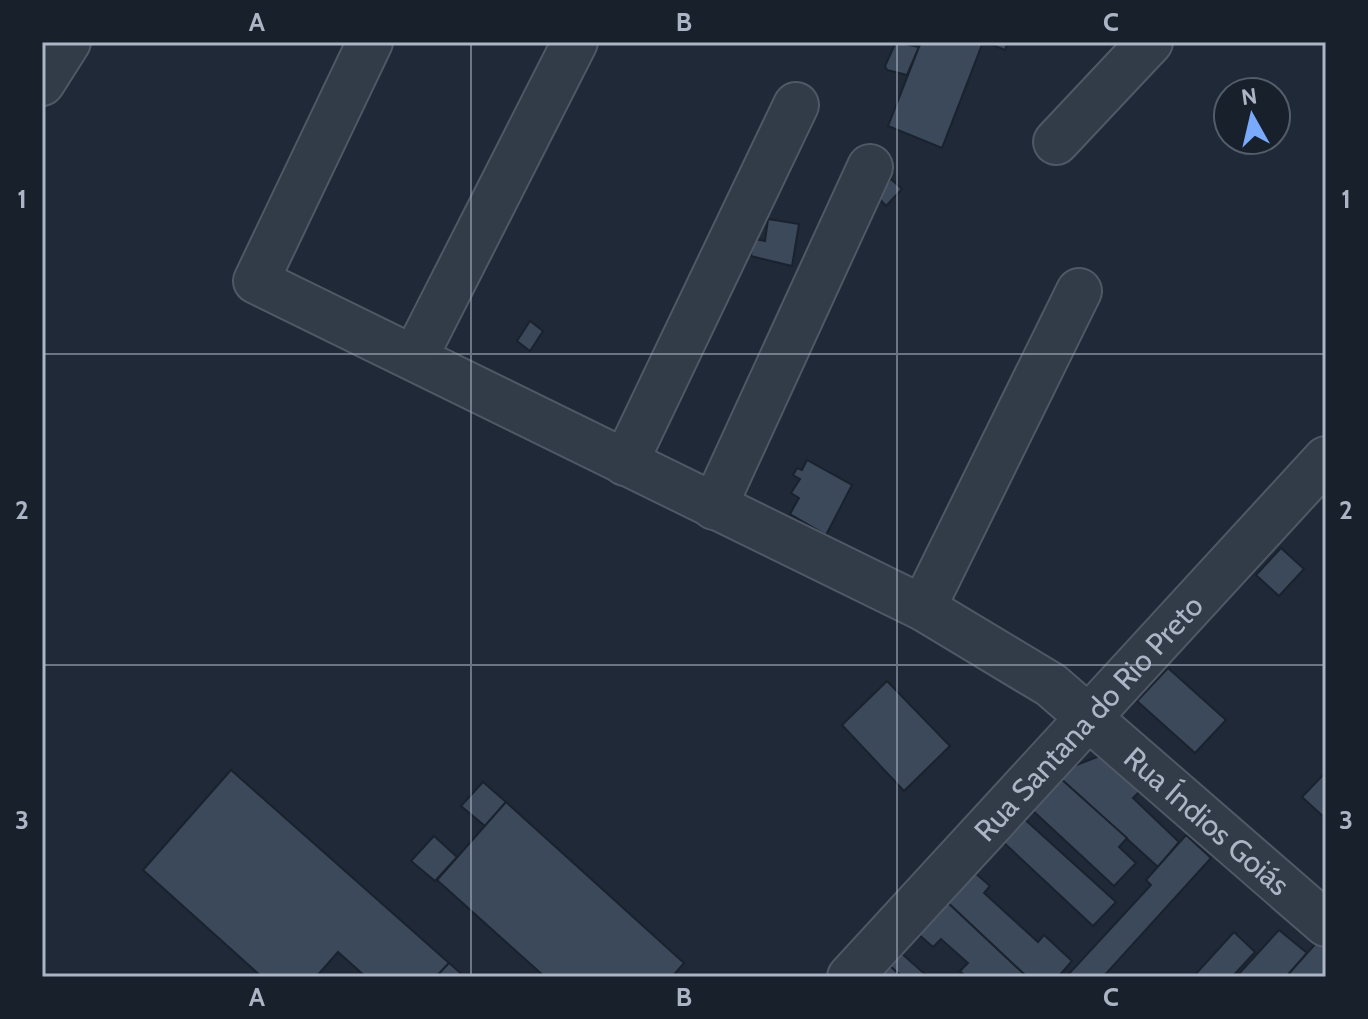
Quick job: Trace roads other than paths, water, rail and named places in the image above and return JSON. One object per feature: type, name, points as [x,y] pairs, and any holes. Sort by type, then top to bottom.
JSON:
[{"type":"street","points":[[42,83],[68,42]]},
{"type":"street","name":"Rua Índios Goiás","points":[[370,42],[256,281],[923,608],[1051,685],[1326,924]]},
{"type":"street","points":[[415,357],[575,42]]},
{"type":"street","points":[[1056,142],[1150,42]]},
{"type":"street","points":[[625,463],[796,105]]},
{"type":"street","points":[[714,507],[870,167]]},
{"type":"street","points":[[923,608],[1079,291]]},
{"type":"street","name":"Rua Santana do Rio Preto","points":[[850,977],[1326,459]]}]
